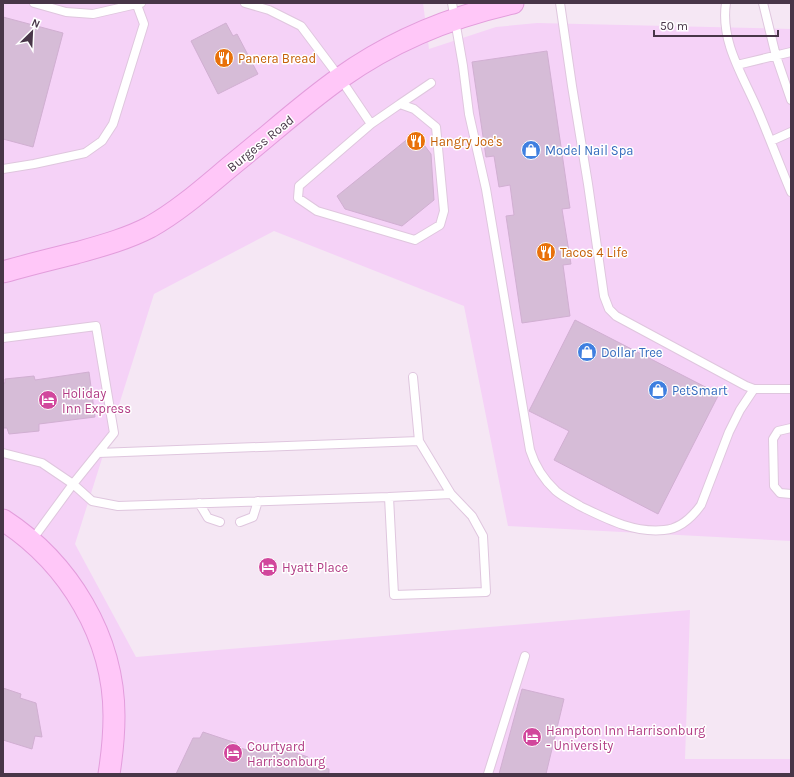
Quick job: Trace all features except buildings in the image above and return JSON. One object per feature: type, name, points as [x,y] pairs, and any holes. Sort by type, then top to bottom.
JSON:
[{"type":"street","name":"Burgess Road","points":[[3,272],[104,245],[122,239],[150,226],[185,203],[340,78],[397,43],[425,30],[453,11],[485,9],[513,3]]},
{"type":"street","points":[[3,520],[31,541],[58,567],[79,596],[93,623],[104,651],[111,680],[114,716],[113,746],[109,774]]},
{"type":"lane","points":[[3,169],[85,153],[102,141],[113,124],[144,24],[139,4],[93,14],[66,12],[34,3]]},
{"type":"lane","points":[[245,3],[269,10],[301,26],[340,78],[370,124]]},
{"type":"lane","points":[[560,3],[606,303],[611,312],[746,386],[754,389],[791,389]]},
{"type":"lane","points":[[726,3],[725,18],[727,38],[791,192]]},
{"type":"lane","points":[[763,3],[776,56],[788,85],[791,100]]},
{"type":"lane","points":[[453,11],[463,66],[468,114],[486,189],[530,450],[535,464],[545,480],[571,501],[615,522],[635,528],[665,530],[677,526],[687,520],[702,505],[729,432],[740,410],[754,389]]},
{"type":"lane","points":[[737,65],[791,52]]},
{"type":"lane","points":[[400,104],[414,109],[436,127],[444,211],[440,225],[415,240],[317,211],[298,198],[299,186],[370,124],[431,83]]},
{"type":"lane","points":[[771,141],[791,132]]},
{"type":"lane","points":[[3,338],[96,326],[114,433],[73,484],[31,541]]},
{"type":"lane","points":[[389,497],[394,595],[486,592],[483,536],[472,516],[451,494],[419,441],[413,377]]},
{"type":"lane","points":[[791,428],[778,431],[773,439],[774,486],[780,493],[791,494]]},
{"type":"lane","points":[[98,453],[419,441]]},
{"type":"lane","points":[[3,453],[42,463],[73,484],[92,501],[118,506],[451,494]]},
{"type":"lane","points":[[240,522],[253,517],[258,501]]},
{"type":"lane","points":[[199,503],[208,518],[220,522]]},
{"type":"lane","points":[[488,774],[524,656]]},
{"type":"shaded area","points":[[3,3],[423,3],[429,49],[496,27],[537,23],[791,29],[791,541],[508,526],[464,306],[274,231],[154,294],[75,544],[136,657],[690,610],[685,759],[791,759],[791,774],[3,774]]},
{"type":"place","name":"Panera Bread","points":[[224,58]]},
{"type":"place","name":"Hangry Joe's","points":[[416,141]]},
{"type":"place","name":"Model Nail Spa","points":[[531,150]]},
{"type":"place","name":"Tacos 4 Life","points":[[546,252]]},
{"type":"place","name":"Dollar Tree","points":[[587,352]]},
{"type":"place","name":"PetSmart","points":[[658,390]]},
{"type":"place","name":"Holiday Inn Express","points":[[48,400]]},
{"type":"place","name":"Hyatt Place","points":[[268,567]]},
{"type":"place","name":"Hampton Inn Harrisonburg - University","points":[[532,737]]},
{"type":"place","name":"Courtyard Harrisonburg","points":[[233,753]]}]
